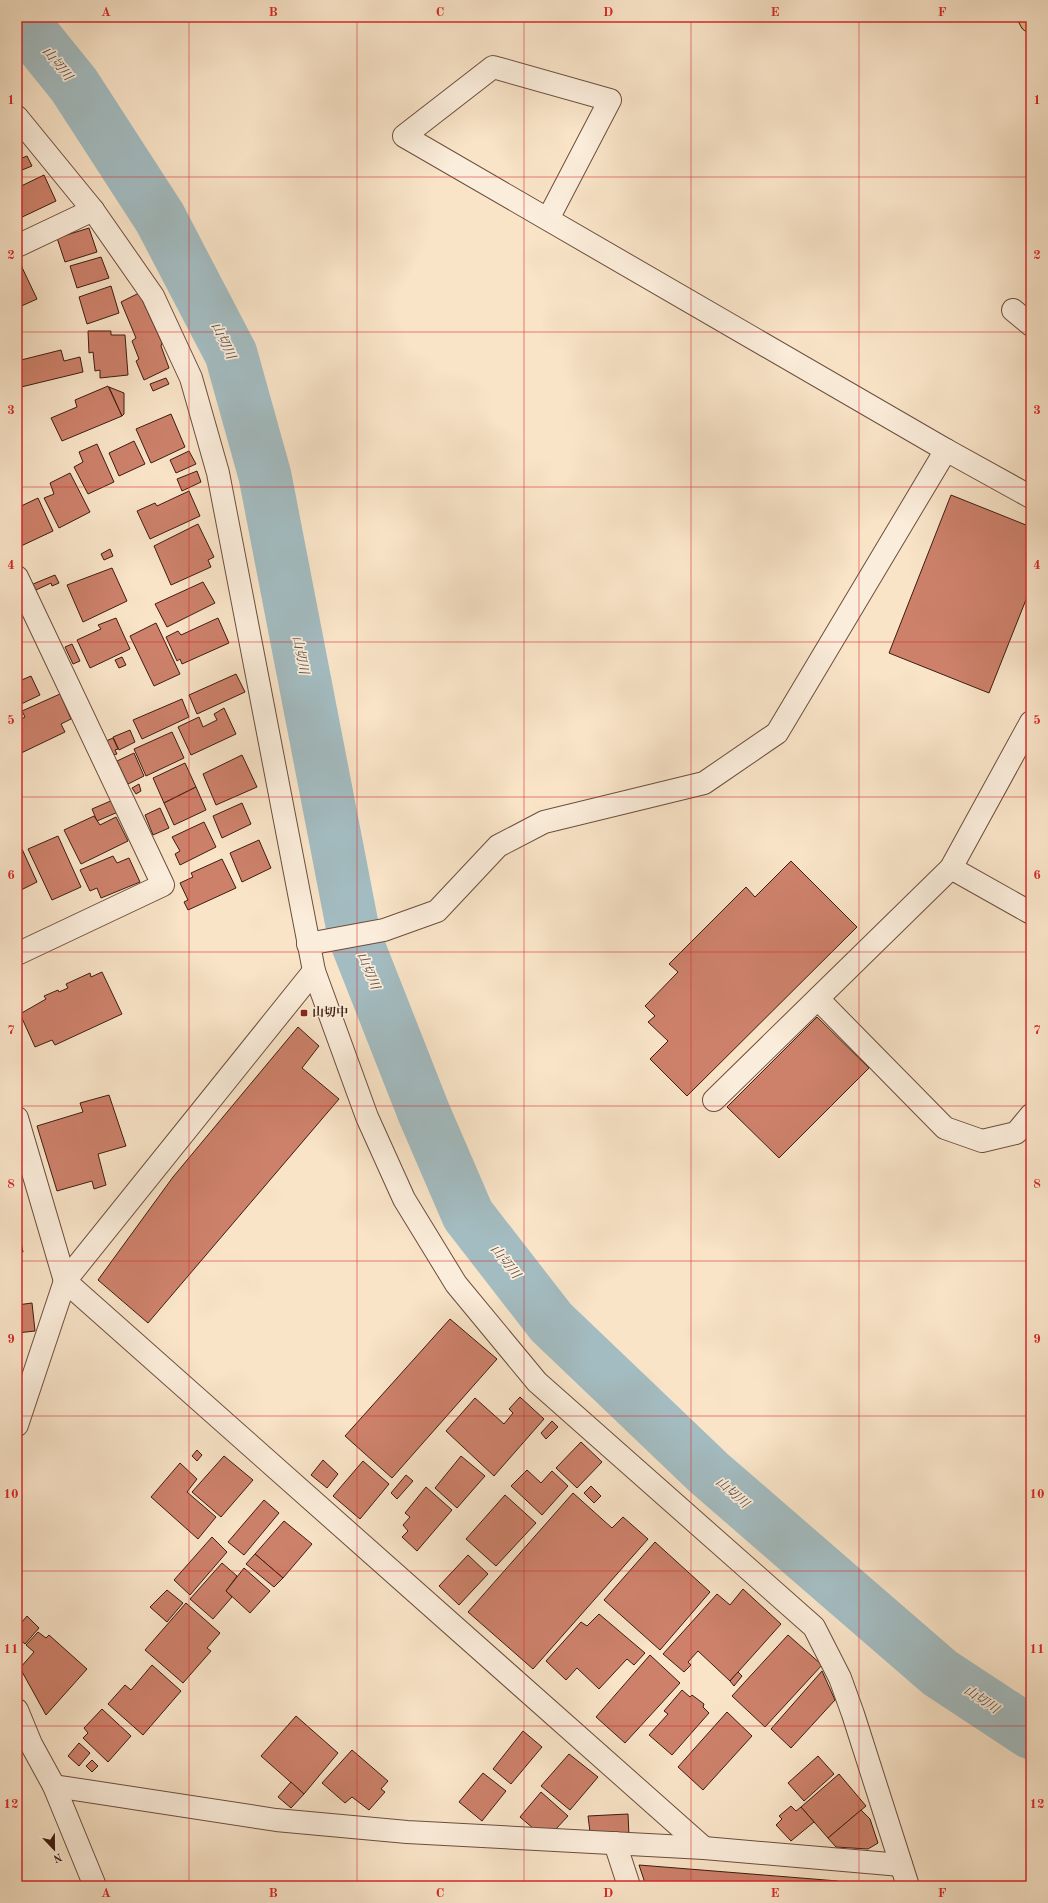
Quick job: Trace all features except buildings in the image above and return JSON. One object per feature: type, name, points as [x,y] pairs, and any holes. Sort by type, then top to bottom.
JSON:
[{"type":"highway","points":[[1029,17],[1031,21]]},
{"type":"street","points":[[548,220],[610,100],[493,67],[404,136],[548,220],[946,450],[1031,496]]},
{"type":"street","points":[[17,117],[93,210],[153,296],[191,378],[218,473],[314,972],[367,1117],[404,1199],[456,1284],[537,1382],[814,1627],[840,1678],[908,1886]]},
{"type":"street","points":[[17,246],[93,210]]},
{"type":"street","points":[[1013,310],[1031,325]]},
{"type":"street","points":[[308,944],[384,930],[437,911],[498,846],[544,822],[704,783],[777,733],[946,450]]},
{"type":"street","points":[[17,577],[163,885],[17,954]]},
{"type":"street","points":[[714,1100],[951,868],[1031,722]]},
{"type":"street","points":[[951,868],[1031,913]]},
{"type":"street","points":[[17,1425],[65,1281],[314,972]]},
{"type":"street","points":[[818,999],[946,1128],[982,1141],[1016,1133],[1031,1115]]},
{"type":"street","points":[[17,1118],[65,1281],[704,1848]]},
{"type":"street","points":[[17,1710],[31,1744],[54,1786],[95,1886]]},
{"type":"street","points":[[54,1786],[276,1820],[407,1832],[704,1848],[901,1865]]},
{"type":"street","points":[[615,1843],[629,1886]]},
{"type":"waterway","name":"山切川","points":[[19,17],[74,85],[160,218],[231,354],[265,476],[354,935],[424,1113],[468,1215],[551,1322],[709,1473],[940,1673],[1031,1733]]},
{"type":"place","name":"山切中","points":[[304,1013]]}]
